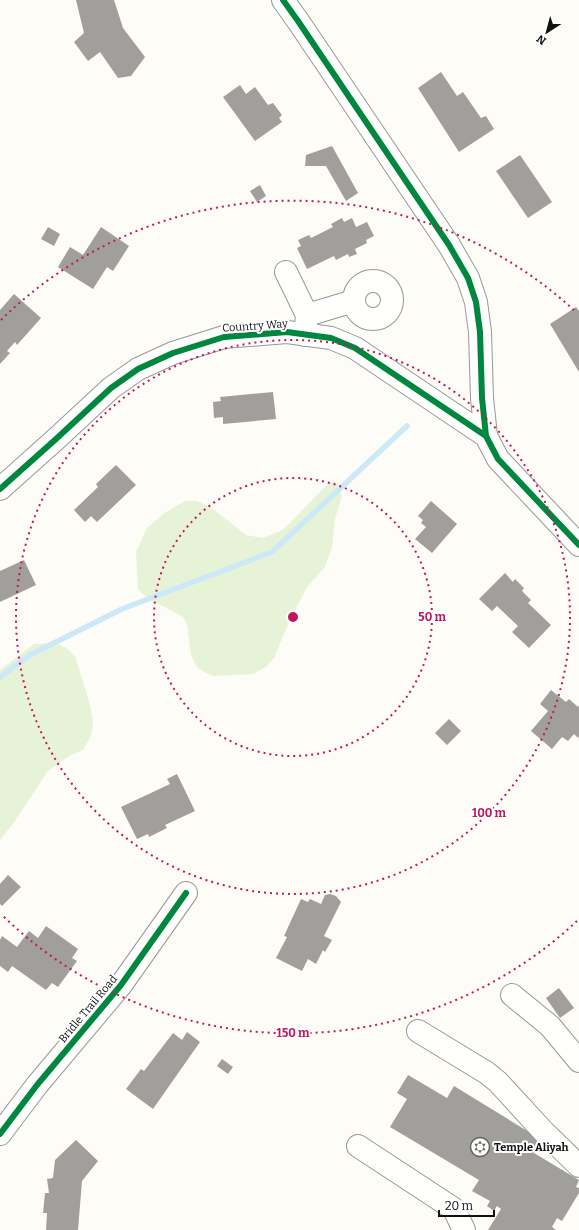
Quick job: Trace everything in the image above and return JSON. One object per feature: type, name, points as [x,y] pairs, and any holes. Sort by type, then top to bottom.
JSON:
[{"type":"street","name":"Country Way","points":[[283,0],[449,245],[468,278],[476,302],[480,332],[482,398],[486,436],[498,459],[579,545]]},
{"type":"street","points":[[286,272],[306,325],[354,301]]},
{"type":"street","name":"Country Way","points":[[0,489],[111,388],[138,369],[173,353],[224,337],[287,332],[306,325],[355,348],[486,436]]},
{"type":"street","name":"Bridle Trail Road","points":[[0,1134],[42,1079],[121,985],[186,893]]},
{"type":"street","points":[[512,995],[550,1026],[579,1061]]},
{"type":"street","points":[[418,1032],[487,1073],[498,1082],[543,1132],[579,1166]]},
{"type":"street","points":[[358,1146],[454,1209],[464,1230]]},
{"type":"green space","points":[[334,481],[337,484],[342,496],[335,519],[332,547],[325,567],[307,587],[289,622],[274,658],[266,667],[253,674],[214,676],[204,672],[197,667],[191,655],[187,624],[183,617],[146,597],[138,589],[136,552],[147,528],[166,512],[185,501],[197,501],[212,508],[246,535],[263,538],[283,530],[327,485]]},
{"type":"green space","points":[[56,643],[66,648],[75,656],[89,701],[93,722],[91,736],[83,750],[69,756],[48,771],[15,821],[0,840],[0,670],[34,644]]},
{"type":"building","points":[[76,0],[114,0],[123,28],[145,57],[131,76],[118,78],[100,52],[88,61],[74,42],[84,33]]},
{"type":"building","points":[[441,72],[457,96],[463,92],[481,118],[486,116],[494,129],[459,152],[418,88]]},
{"type":"building","points":[[240,85],[246,94],[255,87],[268,105],[273,103],[282,115],[279,118],[282,122],[255,141],[223,97]]},
{"type":"building","points":[[332,146],[358,193],[346,201],[326,166],[305,166],[306,155]]},
{"type":"building","points":[[520,155],[552,202],[528,218],[496,171]]},
{"type":"building","points":[[260,185],[266,196],[257,202],[250,191]]},
{"type":"building","points":[[342,218],[344,222],[352,218],[356,227],[367,222],[374,236],[366,240],[367,243],[355,249],[357,254],[349,257],[348,254],[336,260],[334,256],[307,269],[297,248],[301,246],[298,240],[309,235],[311,238],[333,227],[331,224]]},
{"type":"building","points":[[48,227],[60,234],[54,246],[41,239]]},
{"type":"building","points":[[101,227],[129,246],[113,271],[107,267],[93,289],[58,267],[70,247],[83,255]]},
{"type":"building","points":[[14,294],[41,318],[17,345],[15,342],[7,351],[10,353],[0,364],[0,310]]},
{"type":"building","points":[[576,307],[579,311],[579,372],[550,324]]},
{"type":"building","points":[[273,392],[276,419],[223,424],[223,417],[214,418],[213,402],[221,401],[220,397]]},
{"type":"building","points":[[116,465],[136,485],[97,522],[91,516],[85,522],[74,510],[98,487],[96,484]]},
{"type":"building","points":[[431,501],[457,524],[432,553],[415,539],[426,527],[421,523],[423,520],[418,516]]},
{"type":"building","points":[[24,560],[36,585],[0,602],[0,571]]},
{"type":"building","points":[[505,573],[513,582],[515,579],[524,588],[522,591],[531,600],[528,603],[551,625],[529,648],[512,632],[518,626],[497,606],[492,611],[479,599]]},
{"type":"building","points":[[551,690],[566,702],[569,699],[578,707],[579,705],[578,738],[574,734],[568,741],[562,737],[552,749],[531,731],[548,711],[540,704]]},
{"type":"building","points":[[449,719],[461,731],[447,745],[435,733]]},
{"type":"building","points":[[177,774],[195,811],[165,825],[167,828],[149,837],[148,834],[137,839],[121,807],[170,784],[167,779]]},
{"type":"building","points":[[8,875],[21,887],[2,906],[0,904],[0,884]]},
{"type":"building","points":[[330,894],[336,896],[341,902],[324,936],[332,940],[325,952],[323,950],[316,964],[308,959],[302,971],[276,958],[287,937],[284,936],[301,899],[308,902],[310,899],[321,904],[325,895]]},
{"type":"building","points":[[46,926],[78,949],[72,958],[77,961],[58,987],[52,983],[46,990],[12,966],[8,972],[0,966],[0,940],[2,936],[17,947],[29,931],[38,938]]},
{"type":"building","points":[[559,988],[574,1008],[560,1018],[546,998]]},
{"type":"building","points":[[187,1032],[200,1042],[153,1109],[126,1089],[141,1069],[144,1071],[173,1033],[182,1040]]},
{"type":"building","points":[[222,1059],[233,1067],[228,1074],[217,1066]]},
{"type":"building","name":"Temple Aliyah","points":[[408,1075],[447,1098],[454,1086],[542,1140],[534,1153],[579,1180],[576,1187],[579,1188],[579,1193],[562,1221],[557,1218],[552,1227],[556,1230],[488,1230],[501,1209],[497,1206],[494,1211],[487,1206],[490,1201],[472,1191],[479,1180],[390,1127],[407,1099],[397,1093]]},
{"type":"building","points":[[76,1140],[98,1161],[82,1181],[78,1230],[46,1230],[47,1213],[43,1213],[45,1193],[49,1193],[47,1179],[53,1178],[55,1160]]},
{"type":"waterway","points":[[0,677],[30,655],[122,609],[272,552],[407,426]]},
{"type":"cycle path","points":[[283,0],[449,245],[468,278],[476,302],[480,332],[482,398],[486,436],[498,459],[579,545]]},
{"type":"cycle path","points":[[0,489],[111,388],[138,369],[173,353],[224,337],[287,332],[331,338],[355,348],[486,436]]},
{"type":"cycle path","points":[[0,1134],[37,1085],[121,985],[186,893]]},
{"type":"place","name":"Temple Aliyah","points":[[480,1147]]}]
